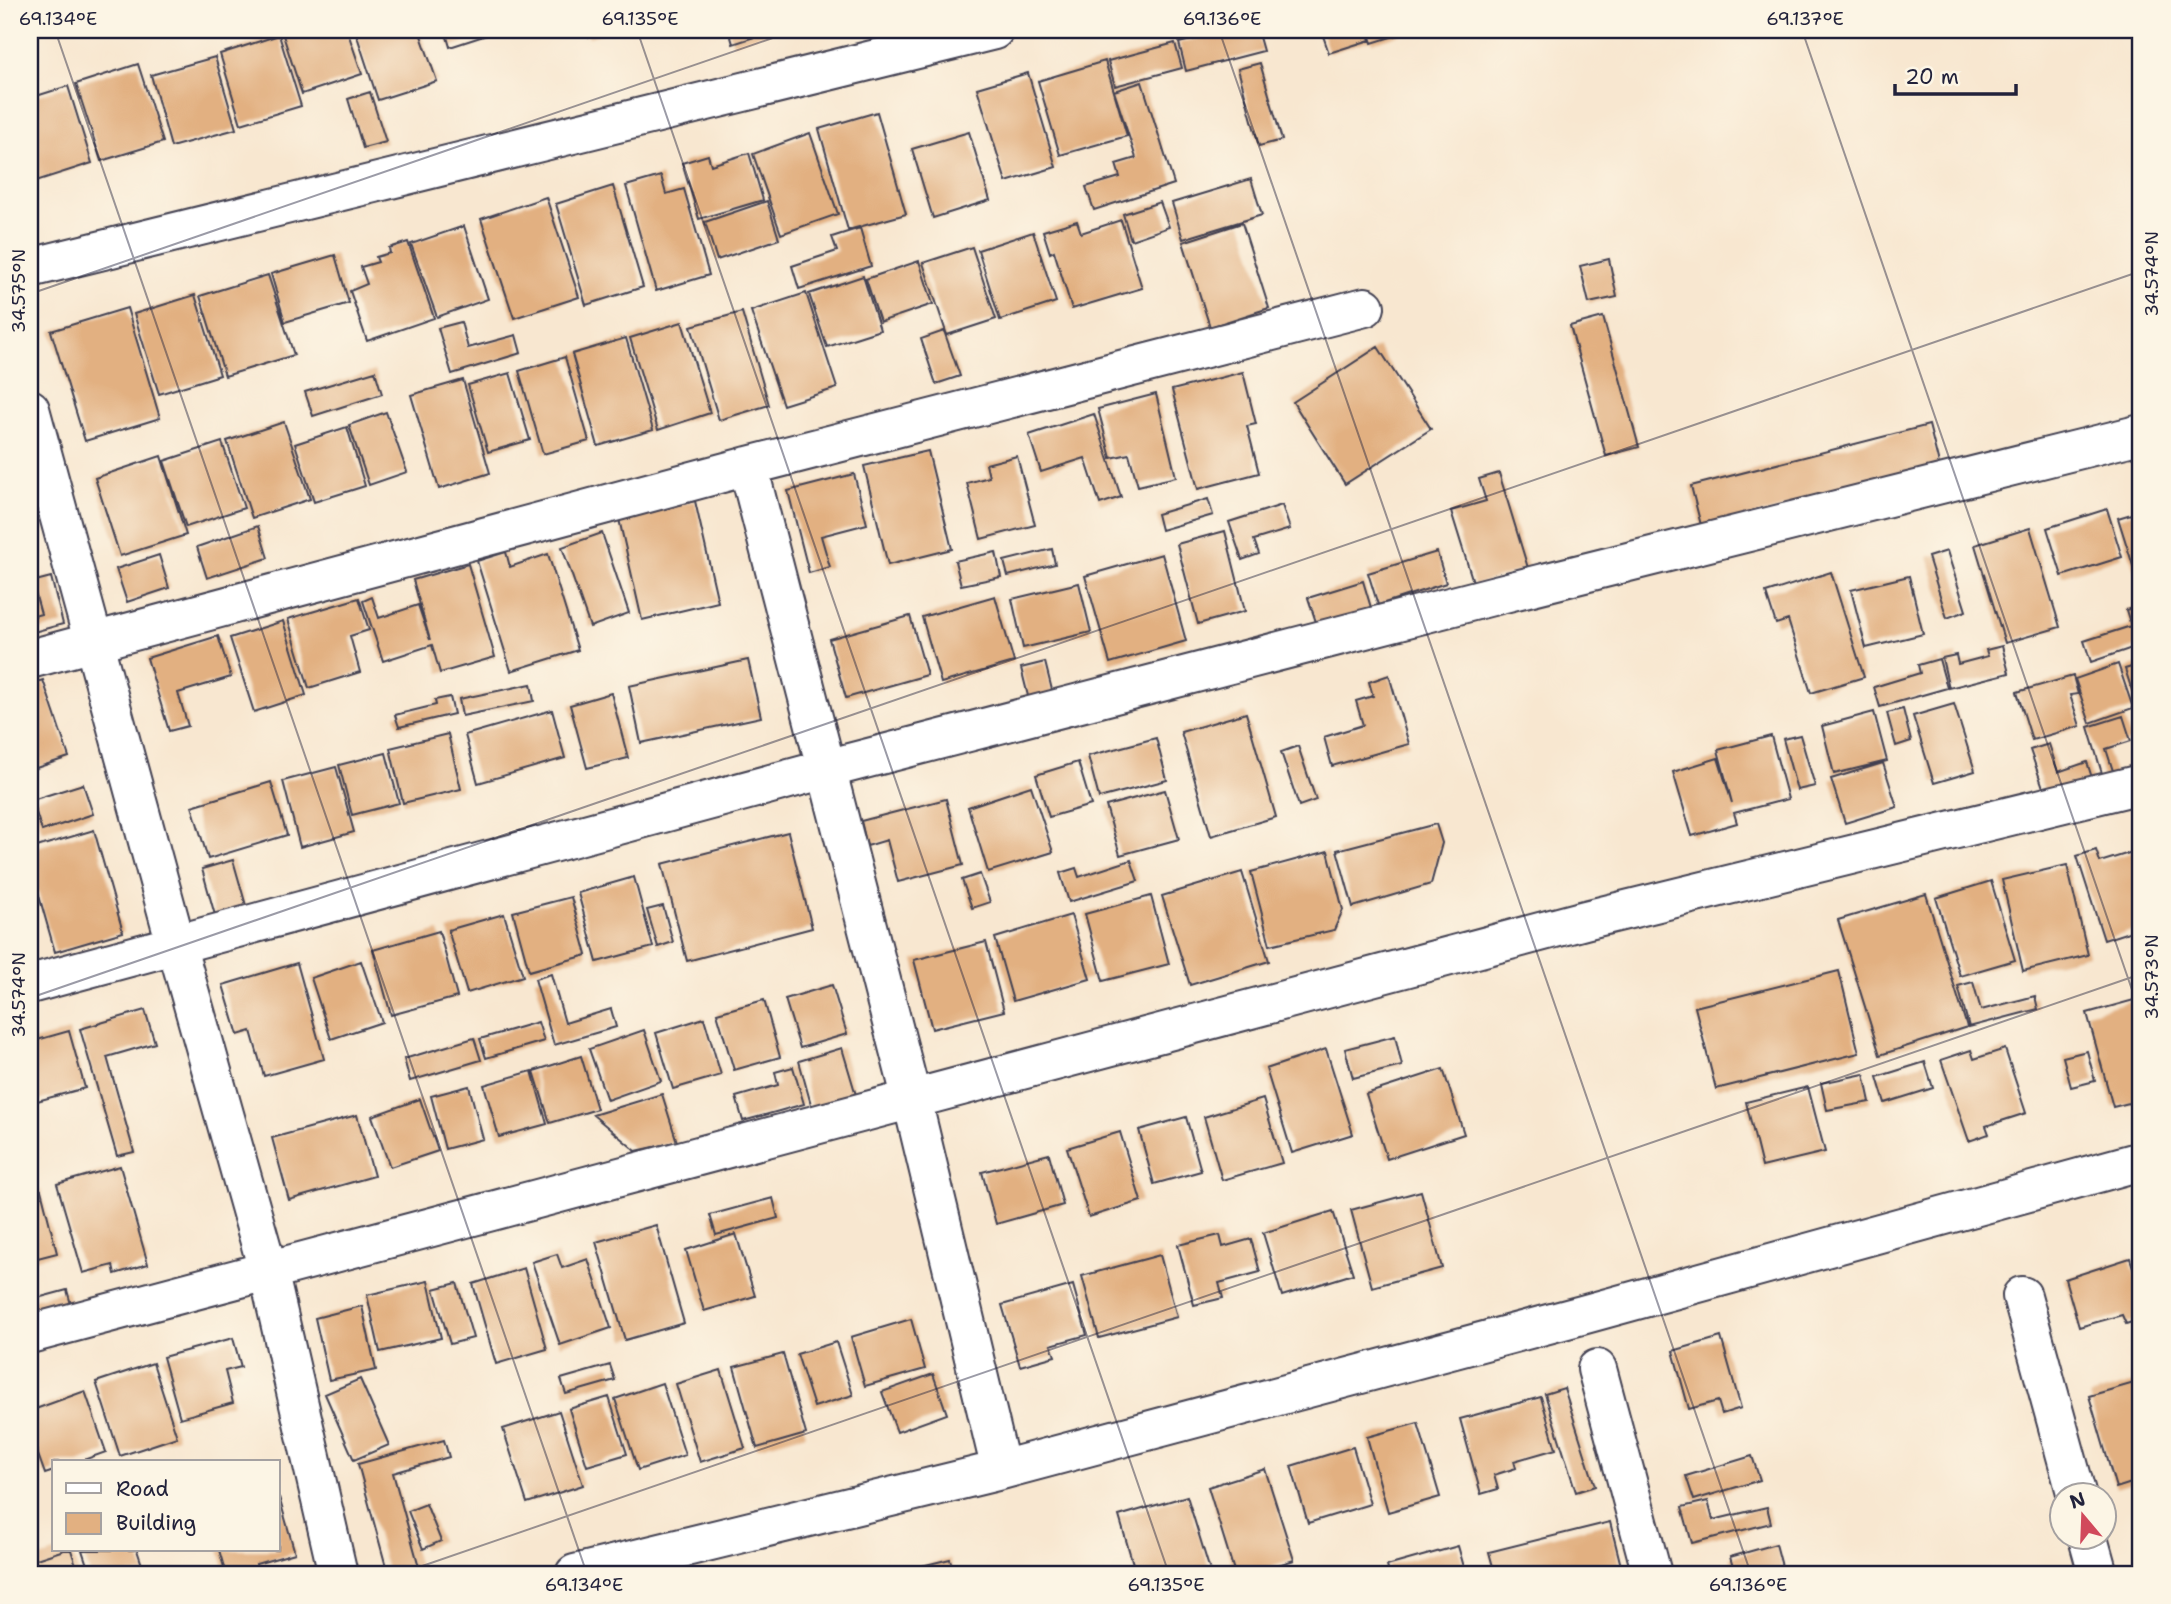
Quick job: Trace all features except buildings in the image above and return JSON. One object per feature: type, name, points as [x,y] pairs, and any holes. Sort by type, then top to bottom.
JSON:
[{"type":"street","points":[[30,268],[994,30]]},
{"type":"street","points":[[30,659],[748,466],[1365,307]]},
{"type":"street","points":[[30,409],[268,1270],[338,1574]]},
{"type":"street","points":[[30,984],[826,769],[1478,599],[2141,434]]},
{"type":"street","points":[[748,466],[912,1100],[1001,1470]]},
{"type":"street","points":[[30,1334],[1585,920],[2141,784]]},
{"type":"street","points":[[575,1574],[1001,1470],[1569,1319],[2141,1161]]},
{"type":"street","points":[[2022,1296],[2073,1482]]},
{"type":"street","points":[[1597,1369],[1652,1574]]},
{"type":"street","points":[[2092,1552],[2098,1574]]}]
